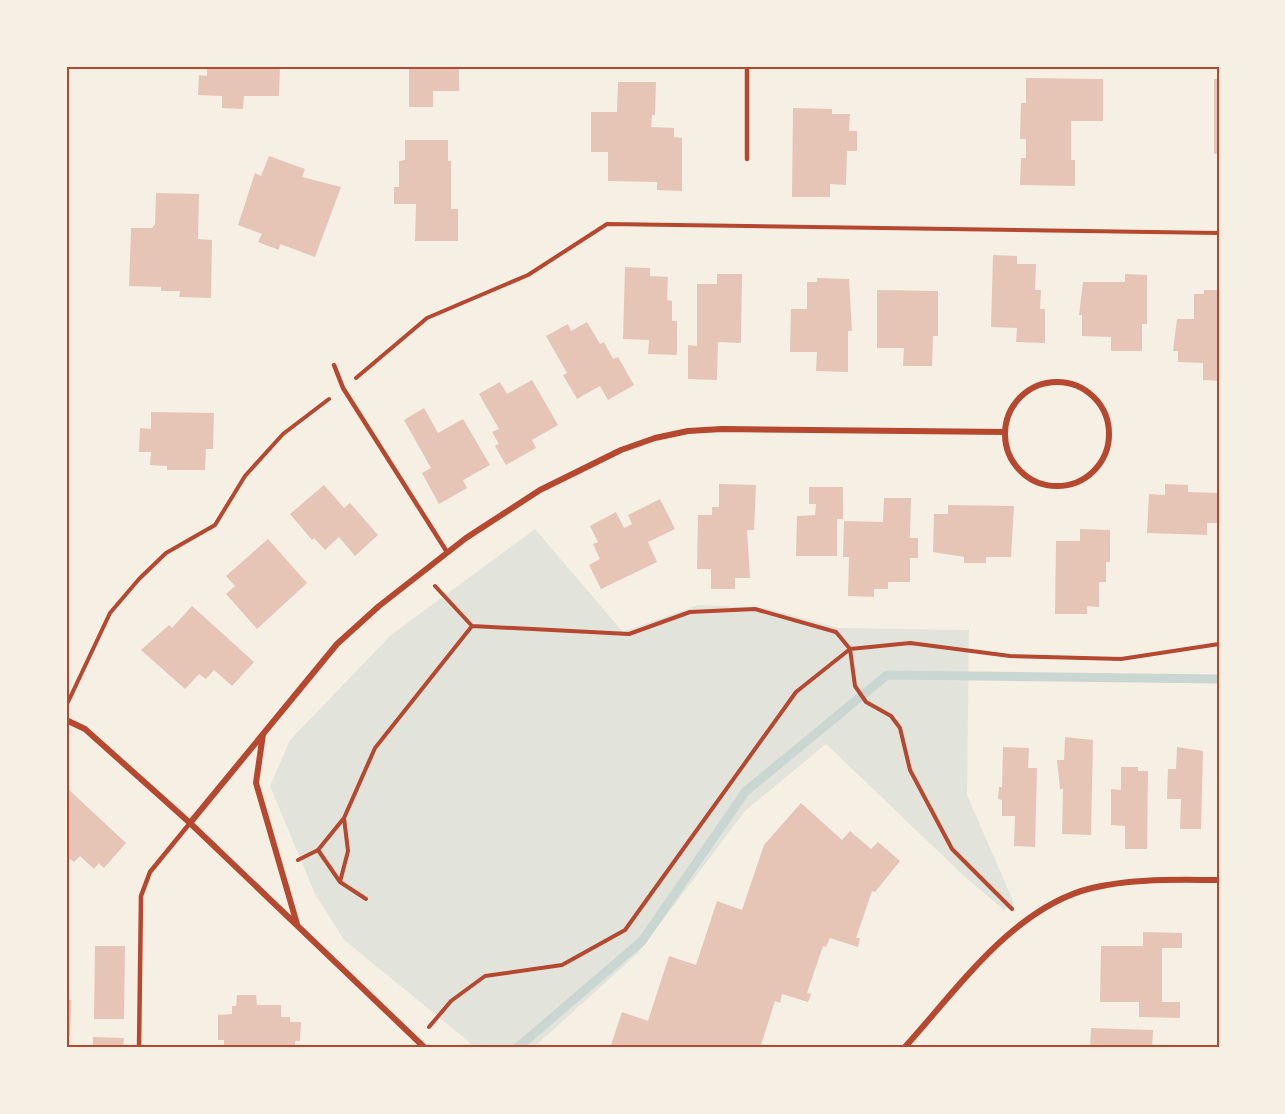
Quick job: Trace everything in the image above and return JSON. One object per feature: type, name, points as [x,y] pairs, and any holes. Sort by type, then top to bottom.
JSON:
[{"type":"street","points":[[1048,382],[1071,383],[1092,394],[1106,413],[1110,431],[1104,459],[1089,477],[1067,486],[1044,485],[1023,474],[1009,455],[1005,432],[1011,409],[1026,391],[1048,382]]},
{"type":"street","points":[[190,823],[337,644],[379,606],[447,552],[540,490],[621,450],[655,438],[688,431],[722,429],[1005,432]]},
{"type":"street","points":[[66,720],[85,729],[190,823],[425,1048]]},
{"type":"street","points":[[263,734],[256,783],[260,802],[281,862],[297,925]]},
{"type":"street","points":[[904,1048],[1011,930],[1045,906],[1091,888],[1139,880],[1219,880]]},
{"type":"lane","points":[[747,66],[747,159]]},
{"type":"lane","points":[[334,364],[343,388],[447,552]]},
{"type":"lane","points":[[139,1048],[141,896],[150,872],[190,823]]},
{"type":"path","points":[[66,706],[110,613],[166,553],[215,525],[244,476],[283,434],[343,388],[427,318],[528,275],[607,224],[1219,233]]},
{"type":"path","points":[[423,573],[472,626],[629,634],[690,612],[755,609],[836,632],[850,649],[855,686],[866,702],[891,716],[900,728],[910,770],[952,849],[1023,920]]},
{"type":"path","points":[[281,862],[295,862],[318,850],[344,818],[375,748],[472,626]]},
{"type":"path","points":[[418,1040],[451,1002],[485,976],[562,965],[625,930],[796,692],[850,649],[910,643],[1010,656],[1120,659],[1219,644]]},
{"type":"path","points":[[340,882],[348,851],[344,818]]},
{"type":"path","points":[[318,850],[340,882],[366,899]]},
{"type":"shaded area","points":[[535,529],[623,632],[698,605],[765,608],[839,628],[969,630],[967,795],[1014,903],[1004,910],[964,876],[826,744],[745,811],[638,953],[533,1048],[472,1048],[468,1041],[344,940],[315,894],[270,786],[290,740],[391,635]]},
{"type":"building","points":[[207,66],[280,66],[279,96],[244,96],[243,109],[222,108],[222,96],[198,95],[199,75],[207,76]]},
{"type":"building","points":[[409,66],[459,66],[459,91],[433,91],[433,107],[409,107]]},
{"type":"building","points":[[1026,78],[1103,79],[1103,121],[1071,121],[1071,160],[1075,160],[1075,186],[1020,185],[1021,158],[1026,158],[1026,139],[1020,139],[1021,103],[1026,103]]},
{"type":"building","points":[[1214,79],[1219,79],[1219,153],[1214,154]]},
{"type":"building","points":[[618,82],[656,82],[655,115],[652,115],[651,127],[674,128],[674,137],[682,138],[682,191],[657,190],[657,182],[608,181],[608,152],[591,152],[591,112],[617,112]]},
{"type":"building","points":[[793,108],[832,109],[832,114],[850,114],[849,131],[857,131],[857,151],[847,151],[846,185],[830,184],[830,197],[792,197]]},
{"type":"building","points":[[405,140],[448,140],[448,161],[451,161],[451,209],[458,209],[458,241],[415,241],[416,204],[394,204],[394,187],[399,187],[399,161],[405,160]]},
{"type":"building","points":[[269,156],[305,169],[302,177],[341,187],[315,257],[280,244],[279,250],[258,242],[262,234],[238,225],[255,173],[261,176]]},
{"type":"building","points":[[156,193],[199,194],[198,239],[212,240],[211,298],[179,297],[180,291],[161,291],[161,287],[129,286],[131,228],[152,228],[155,224]]},
{"type":"building","points":[[993,255],[1017,256],[1017,264],[1036,264],[1035,290],[1041,290],[1040,309],[1045,309],[1045,343],[1016,342],[1017,328],[991,327]]},
{"type":"building","points":[[625,267],[650,268],[650,276],[668,277],[667,300],[672,301],[672,321],[677,321],[677,355],[648,354],[649,340],[623,339]]},
{"type":"building","points":[[717,274],[742,274],[741,343],[718,342],[717,380],[688,379],[688,345],[697,346],[697,284],[717,284]]},
{"type":"building","points":[[1125,274],[1147,275],[1147,324],[1142,324],[1142,351],[1111,351],[1111,337],[1082,336],[1082,315],[1079,315],[1083,282],[1125,282]]},
{"type":"building","points":[[817,278],[849,279],[852,331],[848,331],[848,372],[816,371],[817,352],[790,352],[791,309],[807,309],[807,282],[817,282]]},
{"type":"building","points":[[877,290],[938,291],[938,336],[933,336],[932,366],[903,366],[904,348],[877,348]]},
{"type":"building","points":[[1204,290],[1219,290],[1219,381],[1203,380],[1203,363],[1178,362],[1178,351],[1173,351],[1177,319],[1194,319],[1194,294],[1204,294]]},
{"type":"building","points":[[587,322],[600,344],[604,342],[613,359],[618,357],[634,385],[608,400],[600,386],[577,399],[563,375],[567,373],[546,336],[568,324],[571,331]]},
{"type":"building","points":[[532,380],[558,425],[532,440],[536,448],[506,465],[495,446],[499,444],[492,432],[499,429],[479,394],[500,382],[507,394]]},
{"type":"building","points":[[424,408],[438,433],[463,419],[490,465],[463,480],[467,488],[439,504],[422,473],[431,468],[404,420]]},
{"type":"building","points":[[151,412],[214,413],[213,449],[206,449],[205,470],[167,470],[167,466],[150,465],[151,452],[139,452],[140,428],[151,429]]},
{"type":"building","points":[[719,484],[756,485],[754,530],[747,530],[750,578],[735,578],[735,589],[711,589],[711,569],[697,569],[698,515],[712,515],[712,507],[719,507]]},
{"type":"building","points":[[1165,484],[1188,485],[1188,492],[1219,493],[1219,523],[1207,523],[1207,535],[1147,533],[1149,494],[1165,495]]},
{"type":"building","points":[[324,485],[344,508],[350,503],[378,535],[355,556],[339,537],[325,550],[314,538],[312,540],[290,514]]},
{"type":"building","points":[[809,487],[843,487],[843,519],[837,519],[837,556],[796,556],[797,516],[815,515],[816,504],[809,504]]},
{"type":"building","points":[[884,498],[911,498],[910,538],[918,538],[918,558],[910,558],[910,582],[888,582],[888,589],[874,589],[874,597],[848,596],[849,557],[843,557],[844,521],[883,522]]},
{"type":"building","points":[[660,499],[675,529],[648,542],[657,562],[601,589],[589,565],[600,559],[593,544],[598,542],[590,526],[616,512],[624,528],[632,524],[628,515]]},
{"type":"building","points":[[948,505],[1014,506],[1011,557],[986,557],[986,563],[964,563],[964,557],[933,552],[934,514],[948,514]]},
{"type":"building","points":[[1080,529],[1110,530],[1110,562],[1106,562],[1106,582],[1099,582],[1099,607],[1087,606],[1087,614],[1055,614],[1056,541],[1080,541]]},
{"type":"building","points":[[268,539],[307,583],[257,629],[226,594],[235,586],[226,576]]},
{"type":"building","points":[[192,606],[254,662],[232,686],[214,670],[206,679],[199,674],[185,689],[141,650],[169,625],[172,628]]},
{"type":"building","points":[[1065,737],[1093,740],[1091,835],[1062,834],[1063,789],[1060,789],[1057,760],[1064,760]]},
{"type":"building","points":[[1003,747],[1029,748],[1028,768],[1037,768],[1035,847],[1014,846],[1015,816],[1002,816],[1002,800],[998,799],[999,787],[1002,787]]},
{"type":"building","points":[[1177,747],[1203,751],[1201,829],[1180,829],[1181,799],[1167,799],[1168,769],[1176,769]]},
{"type":"building","points":[[1121,767],[1138,767],[1138,771],[1148,771],[1147,849],[1125,849],[1125,826],[1111,825],[1111,789],[1121,790]]},
{"type":"building","points":[[68,789],[126,843],[104,868],[99,863],[94,869],[80,856],[74,862],[66,856]]},
{"type":"building","points":[[801,803],[842,840],[850,831],[871,849],[878,842],[900,861],[875,892],[872,891],[856,938],[860,938],[858,947],[830,938],[826,947],[823,946],[807,993],[811,994],[808,1002],[782,994],[780,1003],[775,1001],[760,1048],[610,1048],[622,1012],[648,1021],[669,956],[696,965],[717,901],[742,910],[764,845]]},
{"type":"building","points":[[1143,932],[1182,933],[1182,948],[1162,948],[1162,1002],[1180,1002],[1180,1018],[1139,1017],[1139,1002],[1100,1002],[1101,946],[1143,946]]},
{"type":"building","points":[[95,946],[125,946],[124,1019],[94,1019]]},
{"type":"building","points":[[237,995],[256,995],[257,1005],[281,1005],[281,1017],[290,1017],[290,1022],[301,1022],[300,1041],[295,1041],[295,1048],[224,1048],[224,1040],[218,1040],[218,1015],[232,1014],[232,1006],[236,1006]]},
{"type":"building","points":[[66,1000],[71,1000],[70,1036],[66,1036]]},
{"type":"building","points":[[1091,1028],[1153,1030],[1152,1048],[1090,1048]]},
{"type":"building","points":[[93,1037],[124,1038],[123,1048],[93,1048]]},
{"type":"waterway","points":[[517,1048],[642,941],[746,791],[887,675],[1219,679]]}]
